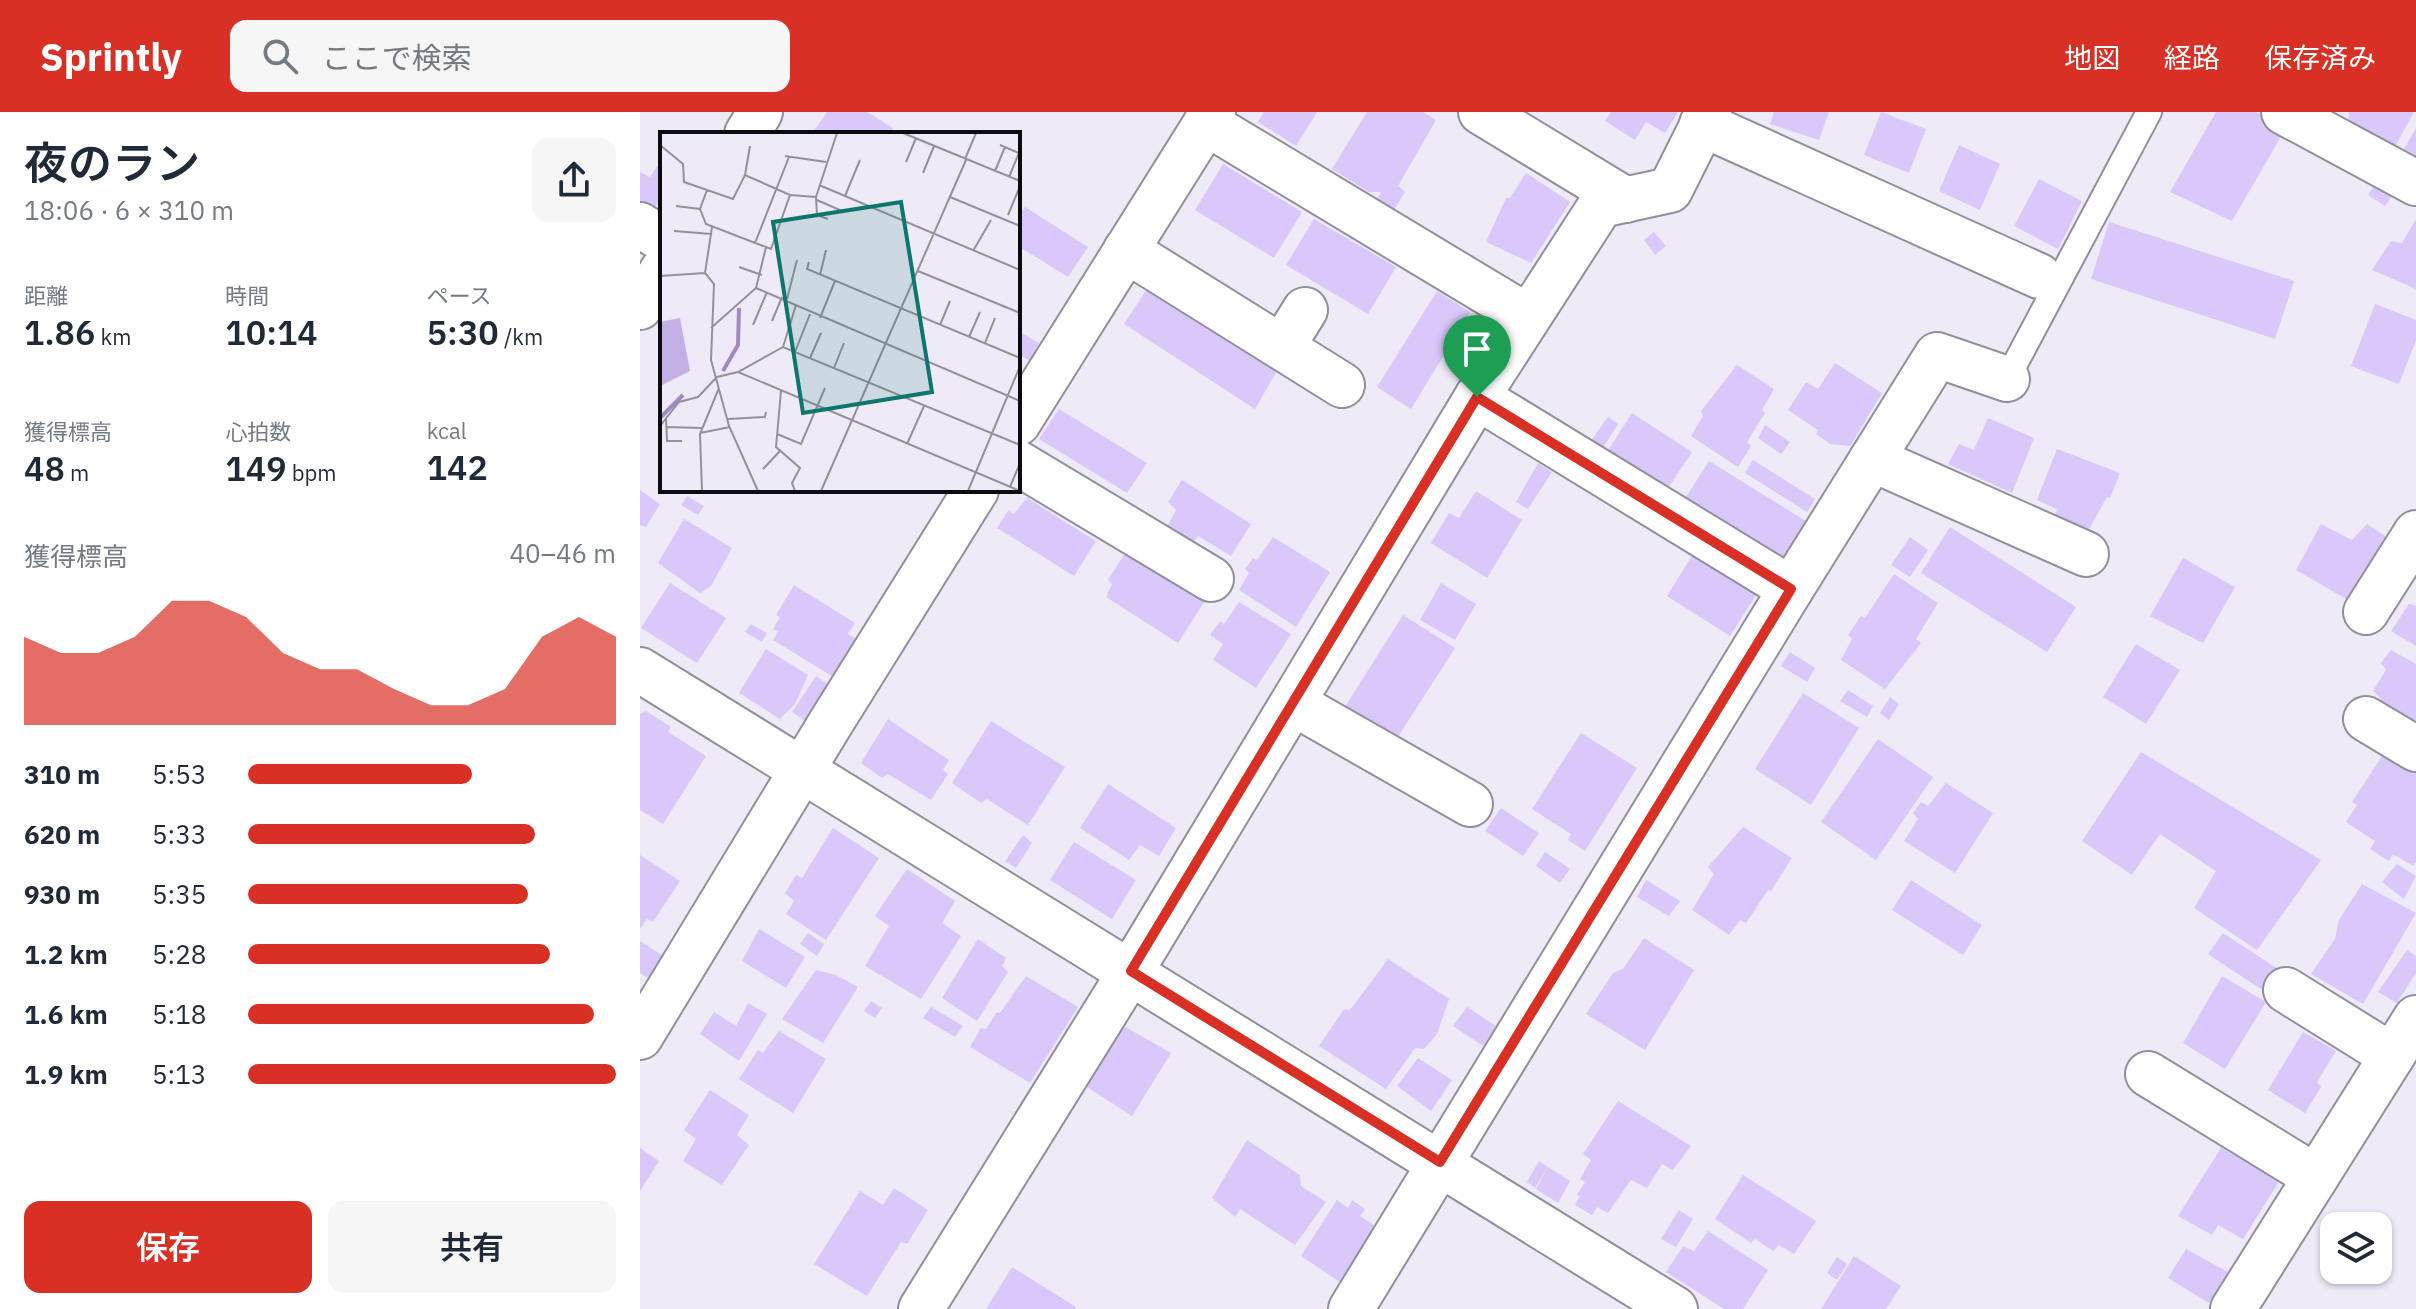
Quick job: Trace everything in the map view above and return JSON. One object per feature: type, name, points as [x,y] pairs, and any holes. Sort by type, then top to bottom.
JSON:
[{"type":"street","points":[[748,132],[760,112]]},
{"type":"street","points":[[1481,112],[1626,200]]},
{"type":"street","points":[[2284,112],[2416,183]]},
{"type":"street","points":[[1020,420],[1210,117],[1528,317]]},
{"type":"street","points":[[921,1309],[1131,971],[1477,397],[1601,205],[1670,190],[1706,118],[2039,276]]},
{"type":"street","points":[[640,225],[660,238]]},
{"type":"street","points":[[1126,250],[1342,385]]},
{"type":"street","points":[[640,307],[660,274]]},
{"type":"street","points":[[1282,347],[1305,310]]},
{"type":"street","points":[[1351,1309],[1937,355],[2007,379]]},
{"type":"street","points":[[1477,397],[1791,589]]},
{"type":"street","points":[[1872,459],[2086,554]]},
{"type":"street","points":[[1020,464],[1211,579]]},
{"type":"street","points":[[640,1037],[975,492]]},
{"type":"street","points":[[2366,612],[2416,533]]},
{"type":"street","points":[[640,670],[1675,1309]]},
{"type":"street","points":[[1293,703],[1470,804]]},
{"type":"street","points":[[2366,719],[2416,749]]},
{"type":"street","points":[[2286,990],[2392,1056]]},
{"type":"street","points":[[2233,1309],[2416,1018]]},
{"type":"street","points":[[2148,1074],[2316,1177]]},
{"type":"lane","points":[[2007,379],[2149,112]]},
{"type":"building","points":[[827,112],[867,112],[893,128],[890,132],[813,132]]},
{"type":"building","points":[[1264,112],[1317,112],[1296,146],[1258,122]]},
{"type":"building","points":[[1367,112],[1423,112],[1436,120],[1398,186],[1405,192],[1390,216],[1373,207],[1381,192],[1369,192],[1332,169]]},
{"type":"building","points":[[1611,112],[1678,112],[1665,133],[1646,122],[1635,140],[1605,121]]},
{"type":"building","points":[[1774,112],[1829,112],[1819,140],[1770,124]]},
{"type":"building","points":[[1881,112],[1926,129],[1909,173],[1864,155]]},
{"type":"building","points":[[2216,112],[2256,112],[2286,128],[2232,221],[2170,192]]},
{"type":"building","points":[[2349,112],[2414,112],[2393,150],[2348,127]]},
{"type":"building","points":[[2416,128],[2416,156],[2404,149]]},
{"type":"building","points":[[1959,145],[2000,164],[1980,210],[1939,191]]},
{"type":"building","points":[[660,162],[660,200],[653,210],[640,202],[640,172],[650,177]]},
{"type":"building","points":[[1223,164],[1302,212],[1274,258],[1195,210]]},
{"type":"building","points":[[1526,173],[1570,202],[1531,263],[1486,242],[1506,198],[1510,198]]},
{"type":"building","points":[[2380,177],[2397,188],[2385,206],[2368,195]]},
{"type":"building","points":[[2039,179],[2082,201],[2058,249],[2014,226]]},
{"type":"building","points":[[1025,207],[1088,247],[1068,277],[1020,247],[1020,215]]},
{"type":"building","points":[[1314,219],[1396,267],[1368,314],[1286,265]]},
{"type":"building","points":[[2416,219],[2416,289],[2372,270],[2391,241],[2402,243]]},
{"type":"building","points":[[2109,222],[2294,281],[2275,339],[2091,279]]},
{"type":"building","points":[[1654,232],[1666,246],[1655,255],[1644,240]]},
{"type":"building","points":[[1147,289],[1278,369],[1255,409],[1124,324]]},
{"type":"building","points":[[1437,291],[1470,312],[1411,409],[1377,387]]},
{"type":"building","points":[[2375,304],[2416,320],[2416,340],[2399,384],[2351,366]]},
{"type":"building","points":[[1020,332],[1039,343],[1030,361],[1020,355]]},
{"type":"building","points":[[1835,363],[1882,393],[1850,446],[1830,444],[1816,434],[1818,430],[1788,410],[1806,382],[1818,389]]},
{"type":"building","points":[[1737,365],[1774,389],[1762,410],[1765,413],[1747,442],[1751,446],[1738,467],[1691,436],[1703,416],[1701,411]]},
{"type":"building","points":[[1059,409],[1147,463],[1127,493],[1039,439]]},
{"type":"building","points":[[1632,413],[1692,452],[1666,491],[1607,452]]},
{"type":"building","points":[[1608,417],[1618,424],[1599,454],[1587,446]]},
{"type":"building","points":[[1988,418],[2034,438],[2012,493],[1948,464],[1959,444],[1974,450]]},
{"type":"building","points":[[1765,425],[1790,442],[1781,454],[1758,438]]},
{"type":"building","points":[[2057,449],[2120,473],[2110,498],[2107,497],[2088,531],[2059,522],[2055,514],[2057,509],[2037,500]]},
{"type":"building","points":[[1753,460],[1815,499],[1807,512],[1745,473]]},
{"type":"building","points":[[1709,461],[1809,523],[1781,567],[1681,505]]},
{"type":"building","points":[[1538,463],[1552,472],[1528,509],[1516,502]]},
{"type":"building","points":[[1182,480],[1251,524],[1231,556],[1198,536],[1193,544],[1167,527],[1176,510],[1168,502]]},
{"type":"building","points":[[640,490],[660,504],[646,527],[640,525]]},
{"type":"building","points":[[1476,491],[1522,520],[1487,578],[1431,543],[1449,513],[1459,518]]},
{"type":"building","points":[[687,496],[704,506],[698,515],[681,505]]},
{"type":"building","points":[[1027,498],[1096,541],[1074,576],[997,528],[1008,511],[1014,514]]},
{"type":"building","points":[[684,519],[732,548],[711,586],[700,593],[658,563]]},
{"type":"building","points":[[2321,524],[2352,540],[2367,524],[2393,541],[2355,604],[2296,570]]},
{"type":"building","points":[[1950,527],[2076,607],[2047,652],[1921,573]]},
{"type":"building","points":[[1273,537],[1330,572],[1296,627],[1239,590],[1249,573],[1245,569],[1253,558],[1257,560]]},
{"type":"building","points":[[1910,537],[1928,550],[1910,577],[1891,565]]},
{"type":"building","points":[[1127,550],[1206,599],[1178,643],[1106,597],[1112,584],[1108,580]]},
{"type":"building","points":[[1695,551],[1758,592],[1730,636],[1667,596]]},
{"type":"building","points":[[2183,558],[2235,587],[2203,643],[2150,616]]},
{"type":"building","points":[[1894,574],[1938,603],[1916,639],[1921,643],[1885,689],[1841,660],[1852,639],[1848,635],[1861,616],[1865,618]]},
{"type":"building","points":[[670,583],[726,618],[697,663],[641,628]]},
{"type":"building","points":[[1441,583],[1476,604],[1455,640],[1420,620]]},
{"type":"building","points":[[794,585],[855,623],[848,634],[858,640],[835,678],[773,640],[778,632],[773,629],[780,617],[776,615]]},
{"type":"building","points":[[1239,602],[1291,634],[1256,688],[1213,660],[1223,644],[1210,635],[1220,621],[1224,624]]},
{"type":"building","points":[[2409,604],[2416,606],[2416,646],[2391,631]]},
{"type":"building","points":[[1403,615],[1455,648],[1394,743],[1343,710]]},
{"type":"building","points":[[751,624],[767,633],[762,642],[745,632]]},
{"type":"building","points":[[2136,644],[2180,670],[2146,724],[2103,697]]},
{"type":"building","points":[[766,649],[808,675],[795,704],[780,719],[739,693]]},
{"type":"building","points":[[2391,650],[2416,664],[2416,727],[2378,704],[2381,699],[2373,691],[2386,670],[2381,663]]},
{"type":"building","points":[[1790,652],[1815,668],[1807,682],[1781,666]]},
{"type":"building","points":[[816,676],[834,688],[810,724],[792,712]]},
{"type":"building","points":[[1848,690],[1873,706],[1867,717],[1840,701]]},
{"type":"building","points":[[1803,693],[1859,728],[1811,805],[1755,769]]},
{"type":"building","points":[[1890,697],[1899,704],[1889,720],[1880,713]]},
{"type":"building","points":[[646,711],[671,727],[668,732],[706,756],[663,824],[640,810],[640,714]]},
{"type":"building","points":[[888,719],[949,760],[943,770],[948,774],[931,800],[888,774],[882,778],[861,763]]},
{"type":"building","points":[[991,721],[1065,767],[1028,825],[987,799],[981,803],[952,783]]},
{"type":"building","points":[[1581,733],[1637,768],[1585,851],[1568,840],[1571,834],[1532,809]]},
{"type":"building","points":[[1878,739],[1933,777],[1876,860],[1821,822]]},
{"type":"building","points":[[2141,752],[2321,860],[2257,950],[2194,908],[2216,871],[2160,834],[2132,875],[2082,841]]},
{"type":"building","points":[[2384,753],[2416,773],[2416,862],[2413,866],[2393,854],[2389,861],[2370,849],[2375,841],[2346,822],[2357,805],[2352,802]]},
{"type":"building","points":[[1946,783],[1993,813],[1955,873],[1904,841],[1918,819],[1913,813],[1921,802],[1928,806]]},
{"type":"building","points":[[1108,784],[1176,828],[1159,856],[1140,845],[1129,860],[1080,828]]},
{"type":"building","points":[[1501,808],[1539,833],[1523,856],[1485,831]]},
{"type":"building","points":[[1743,827],[1792,858],[1746,923],[1740,920],[1729,935],[1692,910],[1714,874],[1708,867]]},
{"type":"building","points":[[833,828],[879,858],[826,940],[786,914],[794,901],[785,893],[796,875],[802,878]]},
{"type":"building","points":[[1023,835],[1032,843],[1016,868],[1005,861]]},
{"type":"building","points":[[1074,842],[1136,880],[1112,919],[1050,880]]},
{"type":"building","points":[[1545,852],[1570,869],[1560,883],[1536,866]]},
{"type":"building","points":[[640,855],[680,881],[653,922],[647,919],[640,929]]},
{"type":"building","points":[[2397,864],[2416,876],[2404,899],[2382,882]]},
{"type":"building","points":[[907,869],[955,901],[942,923],[961,936],[921,999],[865,966],[889,926],[875,916]]},
{"type":"building","points":[[1646,880],[1680,901],[1669,916],[1637,897]]},
{"type":"building","points":[[1911,880],[1982,925],[1963,955],[1892,910]]},
{"type":"building","points":[[2362,884],[2416,913],[2363,1004],[2311,974],[2335,939],[2339,920]]},
{"type":"building","points":[[759,929],[805,957],[786,988],[742,961]]},
{"type":"building","points":[[808,933],[824,944],[817,956],[800,944]]},
{"type":"building","points":[[2223,933],[2284,973],[2270,995],[2208,954]]},
{"type":"building","points":[[1644,938],[1694,970],[1645,1050],[1586,1014],[1613,973],[1623,969]]},
{"type":"building","points":[[978,939],[1006,958],[1002,966],[1008,972],[977,1021],[942,998]]},
{"type":"building","points":[[640,941],[666,958],[651,980],[640,973]]},
{"type":"building","points":[[2407,950],[2416,956],[2416,973],[2397,1003],[2378,992]]},
{"type":"building","points":[[1388,959],[1449,999],[1437,1034],[1424,1049],[1415,1048],[1386,1089],[1319,1046],[1344,1009],[1350,1010]]},
{"type":"building","points":[[816,970],[836,975],[858,987],[823,1043],[782,1019]]},
{"type":"building","points":[[1026,976],[1078,1007],[1030,1083],[970,1047],[981,1028],[986,1029],[997,1012],[1000,1013]]},
{"type":"building","points":[[2222,976],[2266,1002],[2225,1069],[2183,1043]]},
{"type":"building","points":[[871,1001],[882,1008],[875,1018],[864,1011]]},
{"type":"building","points":[[748,1003],[767,1014],[739,1061],[700,1034],[714,1012],[736,1026]]},
{"type":"building","points":[[931,1007],[963,1026],[955,1037],[923,1018]]},
{"type":"building","points":[[1467,1007],[1496,1026],[1483,1046],[1453,1026]]},
{"type":"building","points":[[1122,1025],[1171,1053],[1132,1116],[1084,1085]]},
{"type":"building","points":[[779,1031],[826,1059],[793,1113],[739,1079],[758,1050],[763,1053]]},
{"type":"building","points":[[2303,1032],[2336,1051],[2317,1082],[2321,1087],[2305,1113],[2268,1090]]},
{"type":"building","points":[[1418,1058],[1452,1080],[1431,1111],[1397,1086]]},
{"type":"building","points":[[710,1090],[749,1115],[737,1135],[749,1145],[722,1185],[683,1161],[696,1139],[684,1130]]},
{"type":"building","points":[[1618,1101],[1691,1146],[1673,1170],[1662,1164],[1647,1188],[1631,1180],[1608,1213],[1597,1207],[1592,1215],[1575,1205],[1585,1182],[1580,1179],[1591,1160],[1583,1154]]},
{"type":"building","points":[[1247,1140],[1300,1175],[1301,1186],[1326,1202],[1295,1245],[1240,1209],[1235,1217],[1212,1198]]},
{"type":"building","points":[[640,1148],[659,1161],[640,1191]]},
{"type":"building","points":[[2221,1148],[2280,1180],[2243,1239],[2218,1225],[2212,1235],[2178,1216]]},
{"type":"building","points":[[1539,1161],[1548,1167],[1535,1188],[1527,1182]]},
{"type":"building","points":[[1548,1167],[1570,1181],[1558,1203],[1536,1189]]},
{"type":"building","points":[[1743,1175],[1816,1221],[1794,1254],[1779,1245],[1773,1251],[1755,1239],[1751,1243],[1715,1219]]},
{"type":"building","points":[[894,1188],[928,1210],[907,1244],[901,1242],[867,1296],[814,1264],[860,1191],[883,1205]]},
{"type":"building","points":[[1337,1200],[1348,1208],[1352,1200],[1365,1209],[1360,1216],[1377,1227],[1340,1282],[1301,1256]]},
{"type":"building","points":[[1679,1210],[1693,1219],[1676,1247],[1661,1239]]},
{"type":"building","points":[[1708,1231],[1768,1270],[1743,1309],[1724,1309],[1666,1272],[1683,1246],[1694,1251]]},
{"type":"building","points":[[2186,1249],[2230,1273],[2209,1303],[2168,1278]]},
{"type":"building","points":[[1854,1256],[1901,1286],[1886,1309],[1821,1309]]},
{"type":"building","points":[[1837,1257],[1847,1264],[1837,1280],[1827,1273]]},
{"type":"building","points":[[1012,1267],[1076,1307],[1075,1309],[986,1309]]},
{"type":"route","points":[[1477,397],[1791,589],[1440,1162],[1131,971],[1477,397]]}]
